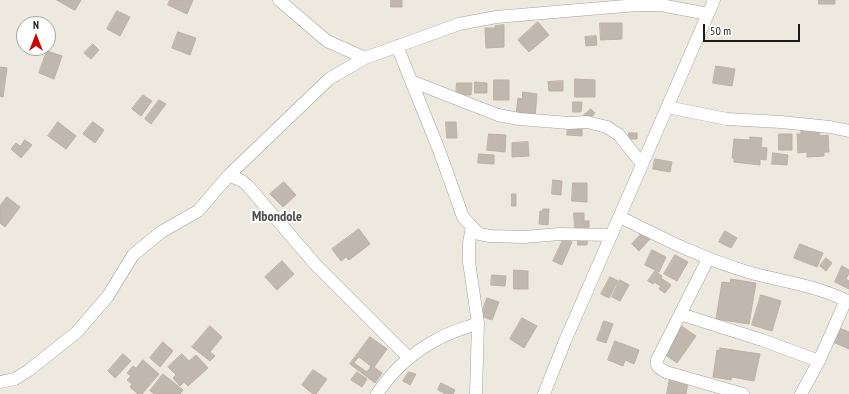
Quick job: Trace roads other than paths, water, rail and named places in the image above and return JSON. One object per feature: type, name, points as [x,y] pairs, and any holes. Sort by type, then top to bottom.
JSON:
[{"type":"street","points":[[279,0],[327,41],[365,58]]},
{"type":"street","points":[[544,394],[565,341],[714,0]]},
{"type":"street","points":[[1,384],[15,379],[29,370],[77,332],[108,296],[133,255],[161,232],[198,211],[229,176],[329,79],[365,58],[459,24],[503,16],[637,5],[661,5],[708,14]]},
{"type":"street","points":[[398,46],[463,216],[479,234],[490,236],[524,237],[560,234],[612,235]]},
{"type":"street","points":[[411,81],[498,115],[519,119],[569,123],[587,122],[607,127],[619,135],[642,164]]},
{"type":"street","points":[[667,107],[727,119],[781,122],[830,127],[849,131]]},
{"type":"street","points":[[229,176],[242,181],[248,186],[315,264],[408,357]]},
{"type":"street","points":[[620,216],[669,242],[708,259],[755,274],[805,285],[847,301],[819,362],[801,394]]},
{"type":"street","points":[[472,227],[469,243],[469,262],[478,323],[476,394]]},
{"type":"street","points":[[708,259],[657,360],[658,367],[666,372],[743,394]]},
{"type":"street","points":[[680,314],[762,340],[819,362]]},
{"type":"street","points":[[377,394],[408,357],[438,338],[478,323]]},
{"type":"district","name":"Mbondole","points":[[277,217]]}]
